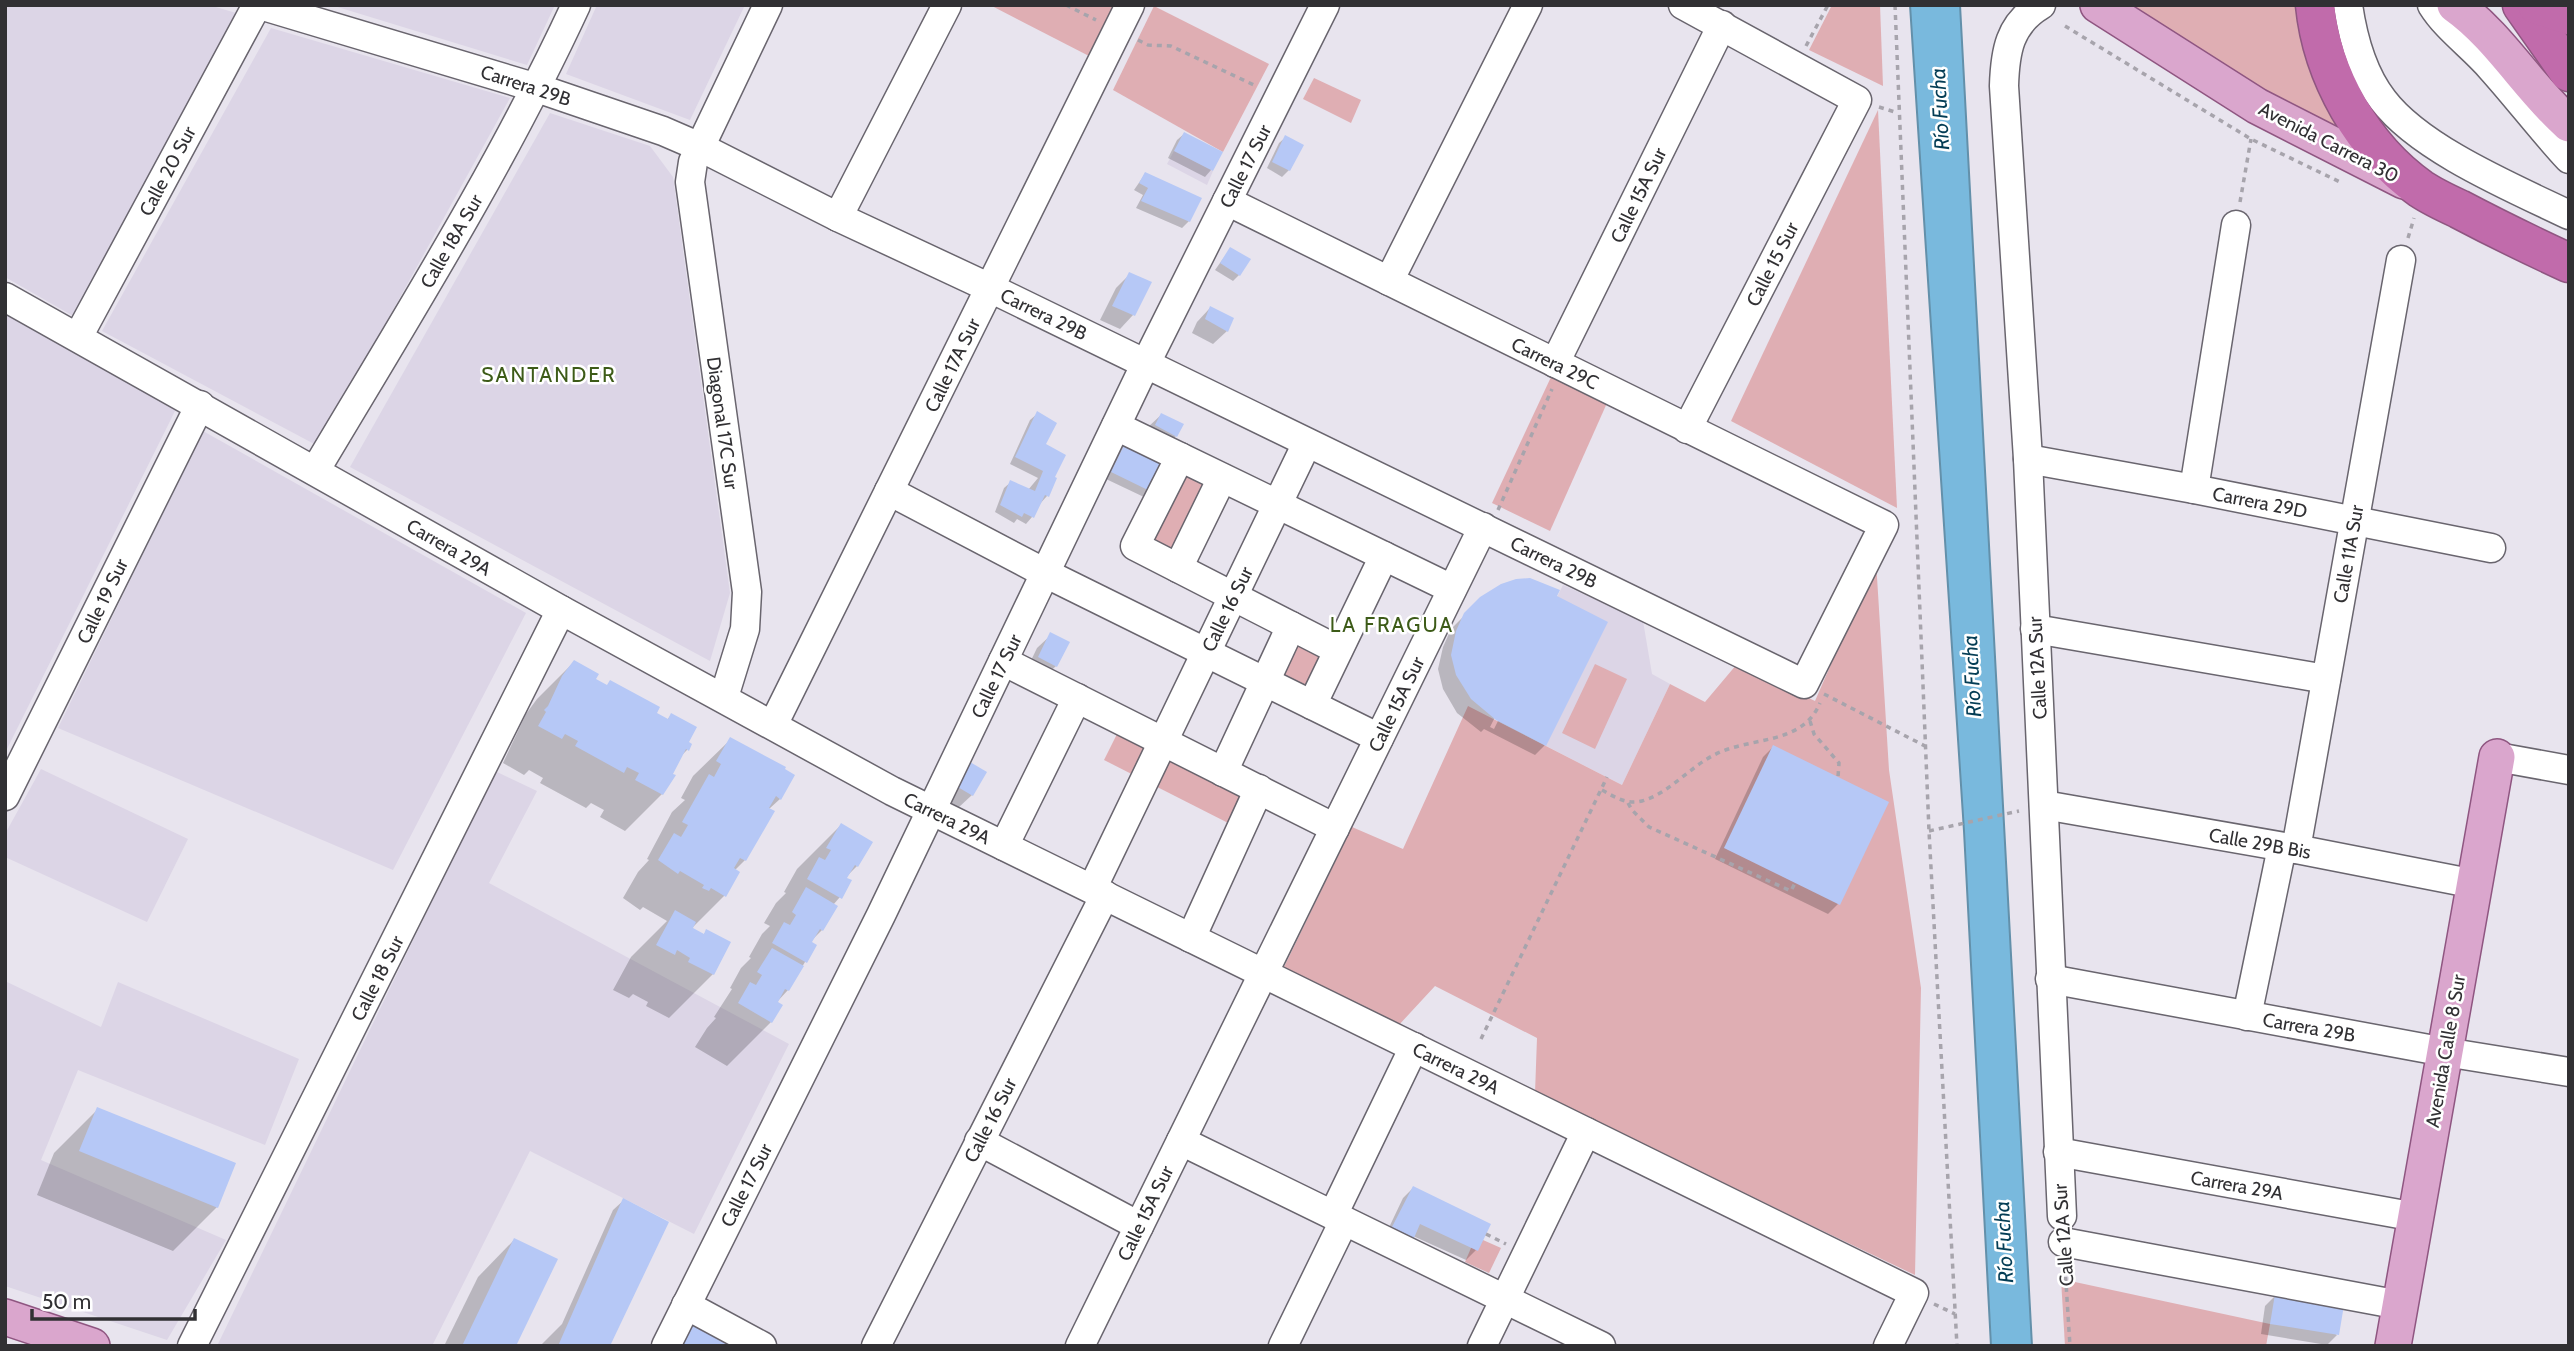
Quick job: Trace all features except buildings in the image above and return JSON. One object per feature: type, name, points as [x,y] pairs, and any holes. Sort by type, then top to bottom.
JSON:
[{"type":"highway","points":[[2315,5],[2325,55],[2339,90],[2358,122],[2390,162],[2423,190]]},
{"type":"highway","points":[[2522,5],[2569,72]]},
{"type":"highway","points":[[2537,5],[2569,15]]},
{"type":"highway","name":"Avenida Carrera 30","points":[[2423,190],[2492,227],[2569,263]]},
{"type":"main road","name":"Avenida Carrera 30","points":[[2098,5],[2257,106],[2423,190]]},
{"type":"main road","points":[[2455,5],[2480,26],[2553,111],[2569,124]]},
{"type":"main road","name":"Avenida Calle 8 Sur","points":[[2393,1346],[2497,757]]},
{"type":"main road","points":[[5,1317],[92,1346]]},
{"type":"street","name":"Carrera 29B","points":[[258,5],[537,88],[663,131],[1814,689]]},
{"type":"street","name":"Calle 20 Sur","points":[[78,337],[258,5]]},
{"type":"street","name":"Calle 18A Sur","points":[[315,471],[503,153],[576,5]]},
{"type":"street","points":[[700,148],[768,5]]},
{"type":"street","points":[[838,217],[947,5]]},
{"type":"street","name":"Calle 17A Sur","points":[[774,725],[1130,5]]},
{"type":"street","name":"Calle 17 Sur","points":[[666,1346],[932,810],[1146,363],[1325,5]]},
{"type":"street","points":[[1389,281],[1528,5]]},
{"type":"street","points":[[1683,5],[1795,65]]},
{"type":"street","name":"Calle 12A Sur","points":[[2041,5],[2022,19],[2012,33],[2007,46],[2004,86],[2028,459],[2062,1229]]},
{"type":"street","points":[[2348,5],[2353,32],[2368,76],[2384,101],[2399,117],[2446,153],[2569,215]]},
{"type":"street","points":[[2432,5],[2442,22],[2463,38],[2493,69],[2539,127],[2569,159]]},
{"type":"street","name":"Calle 15A Sur","points":[[1555,363],[1722,25]]},
{"type":"street","name":"Calle 15 Sur","points":[[1687,429],[1857,100],[1795,65]]},
{"type":"street","name":"Diagonal 17C Sur","points":[[700,148],[693,162],[690,182],[747,592],[745,629],[724,697]]},
{"type":"street","name":"Carrera 29C","points":[[1227,201],[1884,525],[1814,689]]},
{"type":"street","points":[[2194,489],[2236,225]]},
{"type":"street","name":"Calle 11A Sur","points":[[2247,1016],[2289,848],[2326,679],[2401,260]]},
{"type":"street","name":"Carrera 29A","points":[[5,297],[561,610],[892,791],[1914,1293],[1888,1346]]},
{"type":"street","name":"Calle 19 Sur","points":[[5,796],[200,405]]},
{"type":"street","points":[[1116,426],[1452,589]]},
{"type":"street","name":"Calle 16 Sur","points":[[876,1346],[979,1141],[1098,892],[1163,741],[1307,443]]},
{"type":"street","points":[[1180,457],[1135,546],[1338,650]]},
{"type":"street","name":"Carrera 29D","points":[[2028,459],[2491,548]]},
{"type":"street","points":[[1178,568],[1222,478]]},
{"type":"street","points":[[890,491],[1045,573],[1379,738]]},
{"type":"street","name":"Calle 15A Sur","points":[[1080,1346],[1483,527]]},
{"type":"street","points":[[1312,705],[1384,556]]},
{"type":"street","name":"Calle 18 Sur","points":[[192,1346],[561,610]]},
{"type":"street","points":[[1223,772],[1291,626]]},
{"type":"street","points":[[2035,629],[2326,679]]},
{"type":"street","points":[[1003,661],[1335,828]]},
{"type":"street","points":[[1004,846],[1077,698]]},
{"type":"street","points":[[2497,757],[2569,769]]},
{"type":"street","points":[[1191,938],[1259,789]]},
{"type":"street","name":"Calle 29B Bis","points":[[2044,805],[2474,884]]},
{"type":"street","name":"Carrera 29B","points":[[2050,979],[2445,1052],[2569,1072]]},
{"type":"street","points":[[1283,1346],[1414,1047]]},
{"type":"street","points":[[1482,1346],[1586,1132]]},
{"type":"street","points":[[979,1141],[1139,1226]]},
{"type":"street","points":[[1181,1141],[1601,1346]]},
{"type":"street","name":"Carrera 29A","points":[[2058,1152],[2416,1217]]},
{"type":"street","points":[[2062,1229],[2400,1305]]},
{"type":"street","points":[[686,1305],[762,1346]]},
{"type":"path","points":[[1066,5],[1148,45],[1171,46],[1265,90]]},
{"type":"path","points":[[1795,65],[1828,5]]},
{"type":"path","points":[[1895,5],[1925,746],[1957,1346]]},
{"type":"path","points":[[2236,225],[2251,139]]},
{"type":"path","points":[[1483,527],[1500,507],[1556,380],[1555,363]]},
{"type":"path","points":[[1838,777],[1839,763],[1814,734],[1810,720],[1814,689],[1925,746]]},
{"type":"path","points":[[1629,803],[1654,796],[1716,754],[1785,735],[1810,720]]},
{"type":"path","points":[[1481,1039],[1607,777]]},
{"type":"path","points":[[1602,790],[1629,803],[1632,810],[1649,827],[1791,891],[1795,883]]},
{"type":"path","points":[[1929,831],[2004,814]]},
{"type":"path","name":"Calle 12A Sur","points":[[2062,1229],[2070,1346]]},
{"type":"path","points":[[1486,1234],[1512,1247]]},
{"type":"shaded area","points":[[5,5],[209,5],[236,13],[75,317],[5,277]]},
{"type":"shaded area","points":[[331,5],[555,5],[527,65]]},
{"type":"shaded area","points":[[597,5],[745,5],[690,120],[566,74]]},
{"type":"shaded area","points":[[990,5],[1115,5],[1089,56]]},
{"type":"shaded area","points":[[1832,5],[1880,5],[1883,86],[1809,50]]},
{"type":"shaded area","points":[[2120,5],[2301,5],[2348,139],[2319,129]]},
{"type":"shaded area","points":[[1154,6],[1269,64],[1223,152],[1113,90]]},
{"type":"shaded area","points":[[271,28],[510,98],[318,446],[102,331]]},
{"type":"shaded area","points":[[1314,78],[1361,100],[1351,123],[1303,99]]},
{"type":"shaded area","points":[[1878,110],[1897,508],[1731,421]]},
{"type":"shaded area","points":[[550,113],[650,146],[673,177],[730,593],[710,661],[350,467]]},
{"type":"shaded area","points":[[1174,151],[1213,171],[1207,185],[1167,164]]},
{"type":"shaded area","points":[[5,311],[177,407],[5,753]]},
{"type":"shaded area","points":[[1551,377],[1607,403],[1550,531],[1492,503]]},
{"type":"shaded area","points":[[203,431],[526,613],[393,870],[58,728]]},
{"type":"shaded area","points":[[1181,460],[1219,479],[1178,566],[1136,546]]},
{"type":"shaded area","points":[[1876,561],[1889,770],[1921,988],[1915,1275],[1535,1093],[1537,1038],[1435,986],[1398,1026],[1283,969],[1352,827],[1403,849],[1468,706],[1622,785],[1670,684],[1705,702],[1737,664],[1815,701]]},
{"type":"shaded area","points":[[1563,585],[1643,621],[1652,674],[1670,684],[1622,785],[1496,720]]},
{"type":"shaded area","points":[[1291,626],[1338,650],[1312,705],[1265,682]]},
{"type":"shaded area","points":[[1595,664],[1627,679],[1595,749],[1562,733]]},
{"type":"shaded area","points":[[1123,722],[1177,738],[1259,789],[1240,829],[1104,760]]},
{"type":"shaded area","points":[[41,769],[188,839],[147,922],[5,857],[5,834]]},
{"type":"shaded area","points":[[495,771],[537,791],[489,883],[789,1044],[694,1234],[530,1151],[432,1346],[217,1346]]},
{"type":"shaded area","points":[[5,981],[101,1027],[118,982],[299,1059],[265,1145],[78,1070],[41,1160],[226,1240],[167,1340],[5,1286]]},
{"type":"shaded area","points":[[1483,1240],[1501,1248],[1489,1273],[1465,1262],[1471,1248]]},
{"type":"shaded area","points":[[2061,1279],[2270,1324],[2266,1346],[2065,1346]]},
{"type":"water","name":"Río Fucha","points":[[1910,5],[1960,5],[2032,1346],[1991,1346],[1964,831]]},
{"type":"district","name":"SANTANDER","points":[[549,375]]},
{"type":"district","name":"LA FRAGUA","points":[[1392,625]]}]
